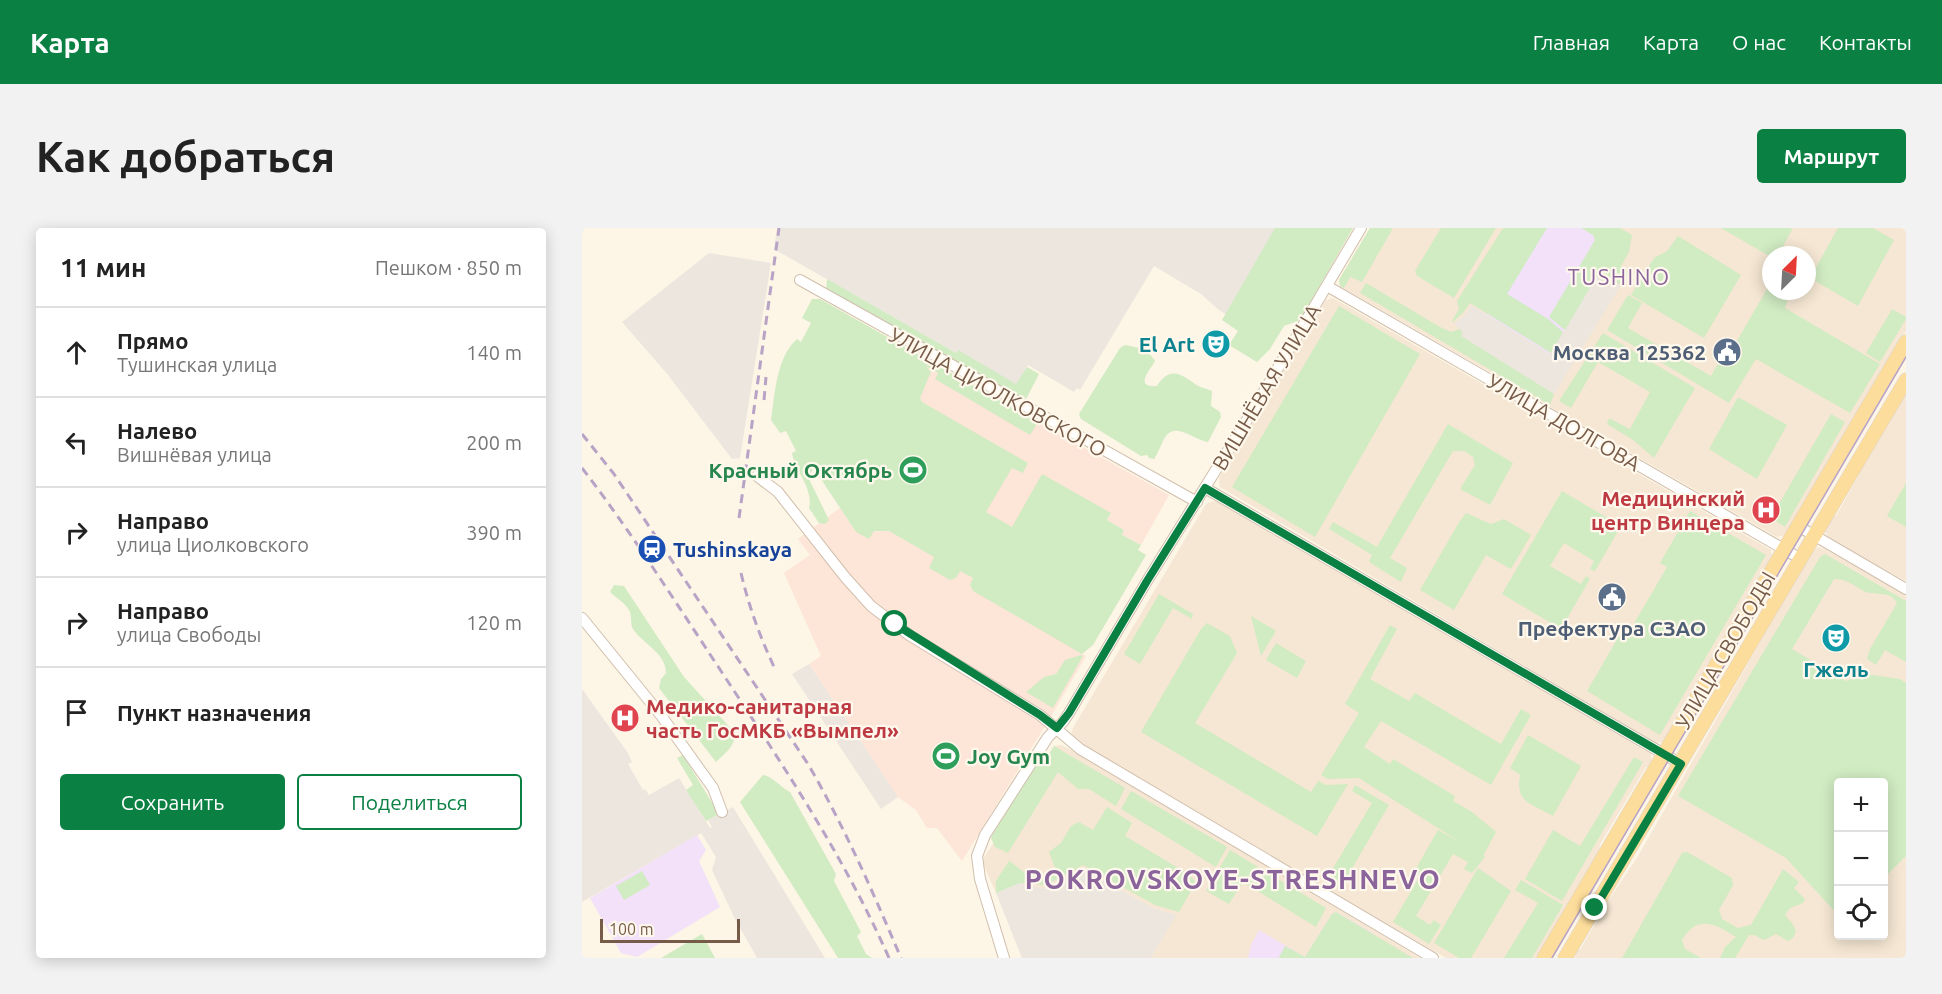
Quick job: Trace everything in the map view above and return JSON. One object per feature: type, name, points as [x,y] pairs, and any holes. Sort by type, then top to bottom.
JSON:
[{"type":"main road","name":"УЛИЦА СВОБОДЫ","points":[[1544,958],[1906,342]]},
{"type":"main road","name":"УЛИЦА СВОБОДЫ","points":[[1565,958],[1906,380]]},
{"type":"street","name":"ВИШНЁВАЯ УЛИЦА","points":[[1004,958],[980,879],[977,856],[985,835],[1048,737],[1069,713],[1361,228]]},
{"type":"street","name":"УЛИЦА ЦИОЛКОВСКОГО","points":[[800,280],[1197,502]]},
{"type":"street","name":"УЛИЦА ДОЛГОВА","points":[[1327,286],[1801,559]]},
{"type":"street","points":[[757,476],[778,492],[845,577],[871,606],[909,634],[1013,698],[1057,728],[1080,749],[1433,958]]},
{"type":"street","points":[[1205,488],[1681,764]]},
{"type":"street","points":[[1798,526],[1906,590]]},
{"type":"street","points":[[582,618],[665,720],[713,788],[722,812]]},
{"type":"shaded area","points":[[777,228],[1293,228],[1238,322],[1219,310],[1201,294],[1154,266],[1080,390],[1077,388],[1074,392],[1028,365],[1017,385],[958,351],[956,353],[774,249]]},
{"type":"shaded area","points":[[1370,228],[1906,228],[1906,331],[1786,535],[1777,537],[1340,286],[1339,280]]},
{"type":"shaded area","points":[[1503,228],[1607,228],[1600,271],[1550,354],[1486,314],[1490,307]]},
{"type":"shaded area","points":[[709,253],[771,263],[740,458],[732,459],[668,375],[622,322]]},
{"type":"shaded area","points":[[1600,271],[1621,285],[1554,394],[1461,336],[1463,332],[1454,323],[1465,315],[1471,305],[1550,354]]},
{"type":"shaded area","points":[[1333,298],[1771,550],[1772,557],[1663,742],[1656,743],[1220,487],[1219,478],[1326,300]]},
{"type":"shaded area","points":[[923,364],[1038,422],[1169,495],[1141,545],[1122,535],[1124,530],[1107,520],[1111,514],[1011,528],[986,512],[906,396]]},
{"type":"shaded area","points":[[1906,390],[1906,581],[1829,539],[1825,531],[1833,516],[1836,516],[1859,475],[1858,472],[1867,462],[1866,459]]},
{"type":"shaded area","points":[[1213,501],[1219,502],[1651,754],[1652,762],[1649,767],[1646,767],[1599,846],[1601,848],[1536,958],[1446,958],[1083,745],[1071,735],[1073,728],[1206,504]]},
{"type":"shaded area","points":[[840,508],[856,532],[889,531],[935,557],[929,568],[960,570],[973,578],[970,585],[1086,656],[962,861],[937,828],[927,828],[916,810],[898,797],[809,664],[821,656],[784,573],[810,555],[798,539]]},
{"type":"shaded area","points":[[1818,547],[1824,549],[1906,594],[1906,958],[1575,958],[1576,948],[1580,950],[1606,905],[1604,903],[1607,897],[1610,898],[1637,858],[1813,550]]},
{"type":"shaded area","points":[[809,664],[898,797],[881,809],[792,674]]},
{"type":"shaded area","points":[[582,689],[628,753],[632,762],[628,764],[643,790],[645,789],[649,795],[679,778],[710,828],[712,827],[708,820],[733,807],[825,958],[757,958],[734,917],[712,870],[716,857],[701,833],[582,902]]},
{"type":"shaded area","points":[[1061,745],[1420,958],[1151,958],[1175,915],[1153,908],[1082,868],[1046,889],[1020,883],[996,893],[982,861],[1054,746]]},
{"type":"shaded area","points":[[697,835],[706,850],[699,861],[720,907],[637,957],[621,953],[590,898]]},
{"type":"shaded area","points":[[1082,868],[1153,908],[1176,915],[1151,958],[1022,958],[996,893],[1020,883],[1046,889]]},
{"type":"shaded area","points":[[1336,912],[1374,934],[1366,958],[1248,958],[1251,945],[1259,930],[1305,957],[1332,914]]},
{"type":"green space","points":[[1275,228],[1353,228],[1300,320],[1284,326],[1270,349],[1257,362],[1229,345],[1238,331],[1222,320]]},
{"type":"green space","points":[[1370,228],[1393,228],[1362,282],[1350,277],[1344,288],[1340,286],[1339,280]]},
{"type":"green space","points":[[1441,228],[1496,228],[1454,298],[1417,276],[1415,271]]},
{"type":"green space","points":[[1503,228],[1547,228],[1507,294],[1548,319],[1563,332],[1551,353],[1470,303],[1463,313],[1452,321],[1459,309],[1457,301]]},
{"type":"green space","points":[[1581,228],[1620,228],[1632,235],[1629,252],[1621,266],[1629,272],[1621,285],[1600,271],[1565,330],[1549,317],[1595,240],[1593,235]]},
{"type":"green space","points":[[1721,228],[1793,228],[1783,246],[1762,246],[1762,252]]},
{"type":"green space","points":[[1838,228],[1873,228],[1894,240],[1858,306],[1816,282],[1816,267]]},
{"type":"green space","points":[[1678,236],[1741,275],[1704,338],[1631,295],[1654,258],[1667,251]]},
{"type":"green space","points":[[827,279],[956,353],[958,350],[1016,384],[1027,367],[1039,374],[1024,403],[826,292]]},
{"type":"green space","points":[[1366,283],[1440,327],[1451,332],[1459,329],[1463,332],[1461,336],[1554,394],[1550,405],[1360,293]]},
{"type":"green space","points":[[1628,295],[1642,303],[1628,328],[1711,376],[1721,358],[1726,360],[1762,298],[1762,300],[1788,300],[1785,308],[1880,364],[1850,413],[1756,359],[1729,403],[1607,330]]},
{"type":"green space","name":"Красный Октябрь","points":[[812,299],[820,299],[1038,422],[1030,435],[935,379],[938,373],[926,366],[931,372],[920,398],[922,402],[1028,463],[1023,473],[1012,468],[986,512],[1012,527],[1042,474],[1111,513],[1107,520],[1124,530],[1122,535],[1141,545],[1138,550],[1146,555],[1093,645],[1082,654],[973,591],[970,585],[973,578],[960,571],[956,578],[950,580],[929,568],[934,557],[889,531],[874,531],[869,539],[856,532],[813,467],[809,479],[829,520],[825,524],[819,523],[809,508],[807,487],[792,453],[796,451],[786,431],[780,433],[771,420],[775,388],[781,366],[790,347],[797,339],[801,342],[811,323],[802,318]]},
{"type":"green space","points":[[1339,306],[1420,354],[1315,537],[1232,487]]},
{"type":"green space","points":[[1892,309],[1906,319],[1880,362],[1866,353]]},
{"type":"green space","points":[[1603,333],[1695,388],[1654,458],[1633,440],[1607,424],[1609,418],[1630,429],[1650,392],[1598,362],[1571,408],[1559,401]]},
{"type":"green space","points":[[1125,345],[1146,352],[1155,361],[1146,377],[1146,384],[1157,386],[1167,375],[1177,374],[1212,391],[1211,406],[1220,412],[1221,417],[1208,442],[1181,431],[1170,432],[1154,459],[1147,455],[1141,456],[1081,419],[1079,414],[1120,348]]},
{"type":"green space","points":[[1738,397],[1787,425],[1757,479],[1709,449]]},
{"type":"green space","points":[[1831,414],[1845,422],[1785,527],[1771,518]]},
{"type":"green space","points":[[1448,424],[1513,463],[1490,505],[1460,489],[1475,465],[1473,457],[1464,451],[1453,451],[1390,558],[1407,568],[1401,582],[1369,562],[1372,555],[1329,529],[1333,522],[1377,547]]},
{"type":"green space","points":[[1906,483],[1906,527],[1887,516]]},
{"type":"green space","points":[[1562,491],[1621,526],[1595,571],[1590,569],[1594,561],[1564,543],[1550,566],[1581,584],[1586,576],[1590,579],[1561,629],[1502,594]]},
{"type":"green space","points":[[1690,511],[1766,555],[1660,735],[1587,691],[1619,636],[1625,639],[1667,567],[1660,563]]},
{"type":"green space","points":[[1466,513],[1491,524],[1504,519],[1531,535],[1511,569],[1486,555],[1454,610],[1420,590]]},
{"type":"green space","points":[[1825,554],[1906,601],[1906,662],[1885,650],[1876,665],[1867,659],[1870,649],[1897,603],[1894,599],[1887,595],[1866,592],[1839,579],[1834,579],[1792,649],[1846,681],[1866,674],[1900,679],[1906,683],[1906,856],[1888,874],[1888,778],[1834,778],[1834,911],[1786,858],[1678,796],[1820,557]]},
{"type":"green space","points":[[614,585],[624,586],[684,677],[735,733],[732,746],[716,762],[659,688],[661,679],[666,673],[665,666],[658,654],[633,629],[628,609],[610,592]]},
{"type":"green space","points":[[1159,594],[1193,614],[1192,619],[1173,608],[1140,664],[1124,654]]},
{"type":"green space","points":[[1251,616],[1276,631],[1261,656]]},
{"type":"green space","points":[[1207,623],[1230,636],[1237,653],[1195,723],[1311,792],[1318,781],[1326,785],[1348,784],[1317,836],[1141,732],[1201,629]]},
{"type":"green space","points":[[1390,625],[1397,629],[1370,679],[1409,701],[1415,693],[1501,744],[1521,709],[1531,715],[1491,785],[1381,721],[1364,747],[1390,764],[1393,759],[1455,796],[1453,801],[1472,812],[1496,832],[1483,856],[1485,857],[1472,873],[1464,869],[1468,862],[1453,854],[1416,916],[1430,925],[1434,920],[1441,925],[1429,944],[1393,922],[1420,876],[1414,872],[1438,830],[1460,842],[1359,778],[1328,779],[1321,775],[1359,713],[1345,704]]},
{"type":"green space","points":[[1276,643],[1306,661],[1297,678],[1266,660]]},
{"type":"green space","points":[[1083,656],[1053,708],[1026,692],[1044,677],[1056,674],[1065,660]]},
{"type":"green space","points":[[1528,735],[1581,766],[1553,816],[1527,802],[1520,792],[1520,775],[1510,768]]},
{"type":"green space","points":[[1054,746],[1125,788],[1116,806],[1089,789],[1078,789],[1058,772],[1008,853],[995,847],[991,838],[993,832],[1042,756],[1048,756]]},
{"type":"green space","points":[[683,755],[719,814],[706,821],[686,790],[693,785],[677,758]]},
{"type":"green space","points":[[1634,757],[1643,762],[1562,901],[1525,879],[1553,830],[1580,846]]},
{"type":"green space","points":[[763,775],[790,792],[836,874],[834,881],[861,932],[857,936],[866,954],[872,958],[838,958],[740,802]]},
{"type":"green space","points":[[1355,785],[1389,805],[1340,889],[1326,880],[1372,803],[1352,791]]},
{"type":"green space","points":[[1131,791],[1227,847],[1216,867],[1121,809]]},
{"type":"green space","points":[[1107,807],[1132,823],[1125,836],[1188,874],[1196,882],[1179,912],[1155,905],[1083,865],[1046,885],[1020,883],[996,893],[996,881],[1009,861],[1024,872],[1043,878],[1056,870],[1049,852],[1061,843],[1071,826],[1079,822],[1093,830]]},
{"type":"green space","points":[[1230,850],[1326,908],[1316,927],[1243,882],[1229,904],[1206,891]]},
{"type":"green space","points":[[1687,852],[1732,878],[1733,885],[1719,910],[1722,919],[1738,928],[1751,925],[1783,869],[1799,882],[1794,888],[1805,899],[1803,903],[1790,908],[1785,915],[1796,931],[1793,938],[1788,941],[1776,934],[1764,940],[1749,935],[1735,958],[1720,958],[1725,947],[1736,937],[1714,925],[1700,924],[1688,932],[1682,940],[1685,949],[1701,958],[1622,958],[1682,853]]},
{"type":"green space","points":[[1478,868],[1511,891],[1471,958],[1459,958],[1434,943]]},
{"type":"green space","points":[[642,871],[650,885],[624,900],[616,886]]},
{"type":"green space","points":[[1521,880],[1563,905],[1532,958],[1504,958],[1538,903],[1515,890]]},
{"type":"green space","points":[[1336,912],[1413,958],[1279,957],[1285,946],[1305,957],[1332,914]]},
{"type":"green space","points":[[702,934],[715,958],[661,958]]},
{"type":"tram line","points":[[1552,958],[1906,357]]},
{"type":"railway","points":[[739,518],[779,228]]},
{"type":"railway","points":[[764,400],[766,377]]},
{"type":"railway","points":[[582,434],[614,474],[808,764],[858,859],[901,958]]},
{"type":"railway","points":[[582,468],[653,568],[789,776],[852,883],[889,958]]},
{"type":"railway","points":[[741,573],[755,622],[775,669]]},
{"type":"place","name":"El Art","points":[[1216,344]]},
{"type":"place","name":"Москва 125362","points":[[1727,352]]},
{"type":"place","name":"Красный Октябрь","points":[[913,470]]},
{"type":"place","name":"Медицинский центр Винцера","points":[[1766,510]]},
{"type":"place","name":"Tushinskaya","points":[[652,549]]},
{"type":"place","name":"Префектура СЗАО","points":[[1612,597]]},
{"type":"place","name":"Гжель","points":[[1836,638]]},
{"type":"place","name":"Медико-санитарная часть ГосМКБ «Вымпел»","points":[[625,718]]},
{"type":"place","name":"Joy Gym","points":[[946,756]]},
{"type":"district","name":"TUSHINO","points":[[1619,276]]},
{"type":"district","name":"POKROVSKOYE-STRESHNEVO","points":[[1233,879]]},
{"type":"route","points":[[895,624],[1057,728],[1069,713],[1205,488],[1681,764],[1595,908]]}]
